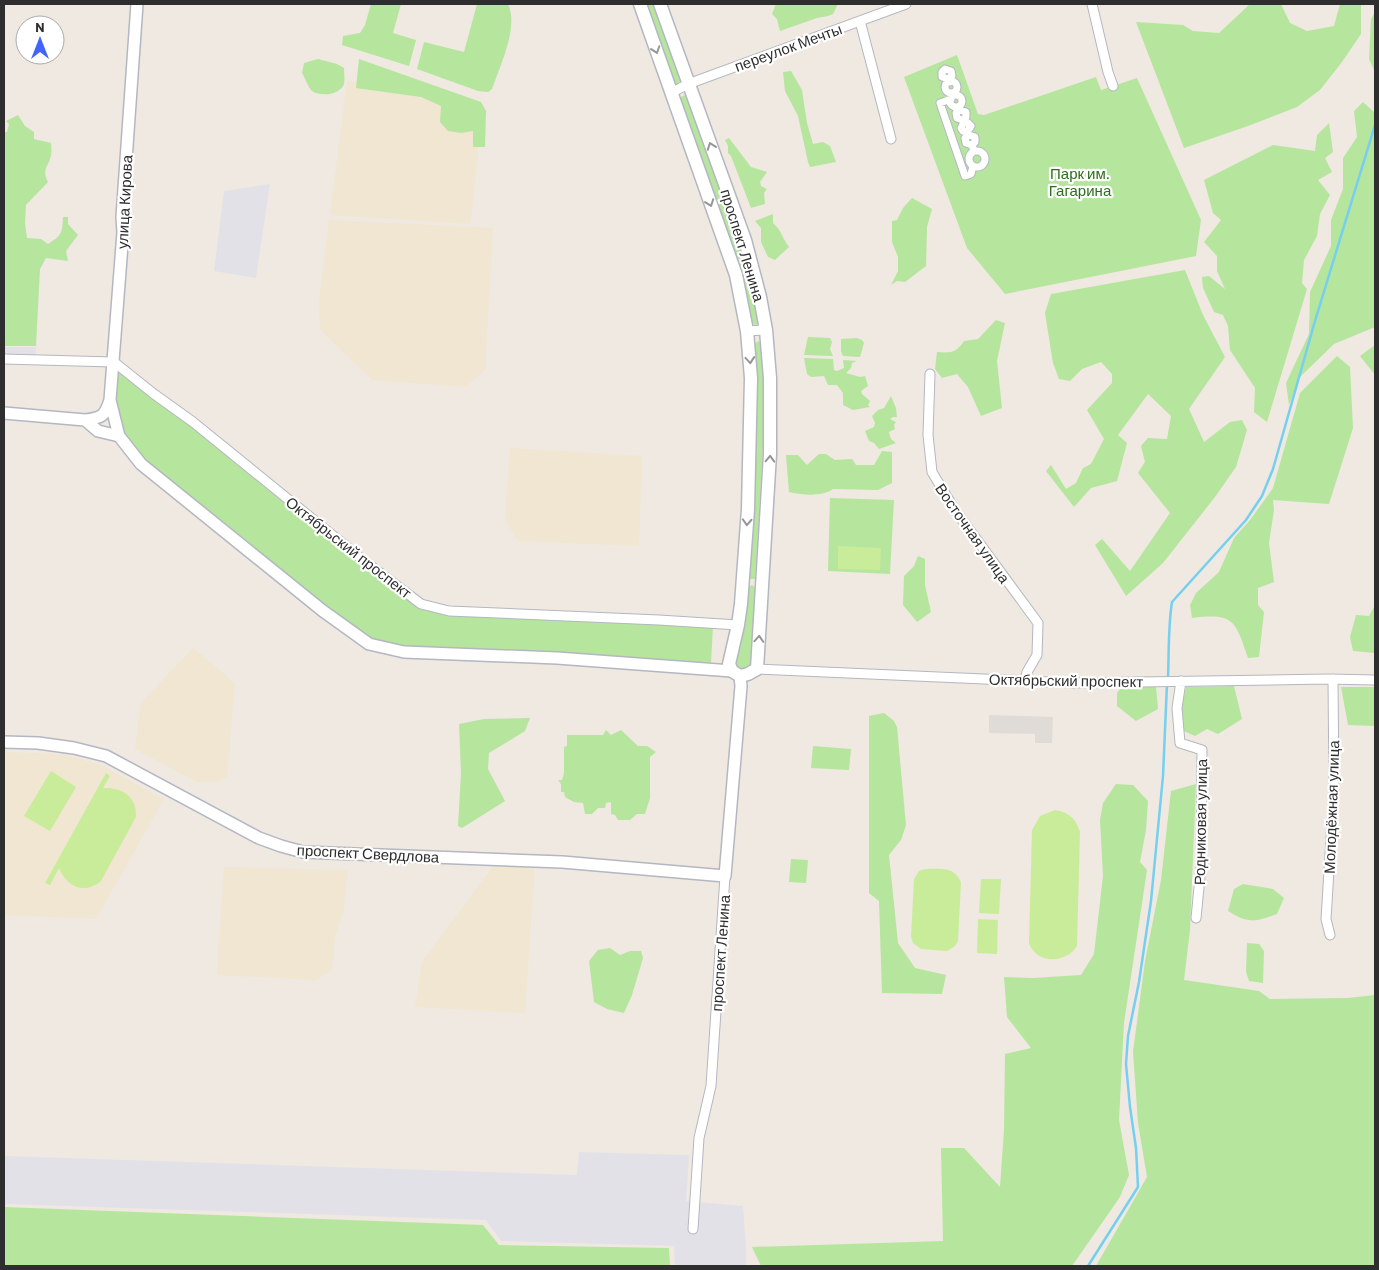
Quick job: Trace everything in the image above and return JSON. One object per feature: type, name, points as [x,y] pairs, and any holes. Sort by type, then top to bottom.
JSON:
[{"type":"main road","name":"проспект Ленина","points":[[640,4],[736,275],[747,331],[751,378],[750,452],[743,585],[738,625],[729,664],[736,673]]},
{"type":"main road","name":"проспект Ленина","points":[[660,4],[744,240],[760,297],[766,330],[770,378],[770,454],[757,669]]},
{"type":"main road","points":[[743,585],[752,582],[762,586]]},
{"type":"main road","points":[[736,673],[748,674],[757,669]]},
{"type":"street","name":"улица Кирова","points":[[118,436],[110,400],[137,4]]},
{"type":"street","name":"переулок Мечты","points":[[671,93],[688,84],[906,4]]},
{"type":"street","points":[[1092,4],[1113,86]]},
{"type":"street","points":[[860,21],[892,139]]},
{"type":"street","points":[[942,61],[945,69],[950,69],[952,73],[949,80],[955,82],[957,86],[953,96],[953,106],[966,112],[964,121],[971,126],[968,133],[975,137],[969,158],[974,166]]},
{"type":"street","points":[[953,96],[940,104],[965,176],[971,174],[974,166]]},
{"type":"street","points":[[973,148],[983,153],[985,159],[982,165],[974,166]]},
{"type":"street","points":[[747,331],[766,330]]},
{"type":"street","points":[[4,359],[114,362]]},
{"type":"street","name":"Октябрьский проспект","points":[[114,362],[193,422],[363,560],[421,604],[449,611],[738,625]]},
{"type":"street","name":"Восточная улица","points":[[930,374],[928,435],[932,472],[954,510],[1038,623],[1037,654],[1027,672],[1025,680]]},
{"type":"street","points":[[4,413],[85,420],[100,418],[107,411],[110,400]]},
{"type":"street","points":[[85,420],[98,431],[118,436],[141,464],[323,611],[369,644],[404,652],[557,658],[736,673]]},
{"type":"street","name":"Октябрьский проспект","points":[[757,669],[1074,683],[1375,680]]},
{"type":"street","name":"проспект Ленина","points":[[693,1229],[699,1138],[711,1086],[725,876],[741,686],[736,673]]},
{"type":"street","name":"Молодёжная улица","points":[[1330,935],[1326,919],[1335,766],[1333,679]]},
{"type":"street","name":"Родниковая улица","points":[[1181,681],[1177,708],[1180,743],[1202,750],[1200,866],[1196,918]]},
{"type":"street","name":"проспект Свердлова","points":[[4,742],[38,743],[74,748],[106,756],[259,838],[303,852],[562,862],[725,876]]},
{"type":"shaded area","points":[[347,81],[437,94],[482,108],[471,224],[330,215]]},
{"type":"shaded area","points":[[270,184],[256,278],[214,271],[224,191]]},
{"type":"shaded area","points":[[329,220],[493,228],[485,370],[466,387],[372,380],[320,329],[319,302]]},
{"type":"shaded area","points":[[4,347],[36,347],[35,359],[4,359]]},
{"type":"shaded area","points":[[510,448],[642,456],[639,546],[518,541],[505,520]]},
{"type":"shaded area","points":[[193,648],[235,683],[227,777],[216,782],[197,782],[135,749],[141,703]]},
{"type":"shaded area","points":[[989,715],[1053,717],[1052,743],[1035,743],[1035,734],[989,733]]},
{"type":"shaded area","points":[[4,752],[62,754],[101,765],[164,799],[96,919],[4,915]]},
{"type":"shaded area","points":[[496,862],[535,864],[525,1013],[415,1007],[422,962]]},
{"type":"shaded area","points":[[224,867],[348,870],[344,908],[335,937],[332,970],[316,980],[217,975]]},
{"type":"shaded area","points":[[579,1152],[689,1155],[686,1201],[743,1206],[746,1266],[675,1266],[674,1246],[501,1241],[486,1220],[4,1204],[4,1156],[577,1175]]},
{"type":"green space","points":[[371,4],[401,4],[393,33],[416,40],[409,66],[342,45],[343,36],[360,33],[365,25]]},
{"type":"green space","points":[[477,4],[508,4],[511,13],[510,35],[507,46],[492,89],[488,92],[478,91],[417,69],[424,42],[464,52]]},
{"type":"green space","points":[[643,4],[653,4],[682,79],[678,84],[675,85]]},
{"type":"green space","points":[[776,4],[838,4],[833,14],[780,31],[777,19],[772,14]]},
{"type":"green space","points":[[1250,4],[1281,4],[1290,23],[1307,31],[1334,26],[1340,4],[1361,4],[1361,34],[1320,90],[1297,107],[1184,148],[1136,22],[1183,25],[1193,31],[1219,33]]},
{"type":"green space","points":[[1375,12],[1375,72],[1369,59],[1371,19]]},
{"type":"green space","name":"Парк им. Гагарина","points":[[957,55],[978,114],[984,115],[1096,77],[1101,90],[1137,78],[1201,220],[1196,256],[1005,294],[967,248],[904,77]]},
{"type":"green space","points":[[318,59],[344,68],[344,84],[339,91],[330,94],[320,94],[312,91],[309,87],[302,73],[304,63]]},
{"type":"green space","points":[[359,59],[481,102],[486,111],[485,147],[473,147],[473,131],[461,133],[448,131],[440,122],[441,106],[421,97],[356,88]]},
{"type":"green space","points":[[791,71],[802,90],[807,123],[813,144],[823,142],[830,146],[836,162],[810,167],[798,116],[785,91],[783,72]]},
{"type":"green space","points":[[685,95],[688,97],[743,251],[760,322],[756,325],[750,321],[679,98]]},
{"type":"green space","points":[[1363,102],[1375,113],[1375,327],[1334,344],[1300,377],[1289,405],[1286,383],[1309,334],[1310,292],[1331,246],[1331,220],[1343,189],[1343,158],[1357,137],[1354,111]]},
{"type":"green space","points":[[18,115],[25,126],[34,132],[34,139],[51,143],[51,155],[45,170],[48,182],[26,205],[25,223],[27,238],[41,239],[48,244],[60,233],[63,217],[68,217],[68,224],[78,235],[66,251],[68,261],[46,258],[40,269],[36,346],[4,346],[4,132],[7,132],[9,124],[6,121]]},
{"type":"green space","points":[[1329,123],[1333,152],[1325,158],[1332,172],[1318,180],[1330,195],[1320,214],[1317,236],[1304,260],[1302,283],[1307,289],[1267,422],[1254,412],[1255,388],[1230,350],[1228,326],[1223,315],[1214,312],[1203,288],[1202,277],[1209,276],[1225,289],[1217,271],[1217,256],[1204,242],[1221,220],[1213,213],[1204,180],[1273,145],[1315,151],[1317,135]]},
{"type":"green space","points":[[729,138],[751,167],[767,172],[760,182],[761,186],[767,189],[764,193],[765,204],[751,208],[731,156],[728,153],[728,146],[725,140]]},
{"type":"green space","points":[[912,198],[932,209],[927,227],[926,266],[905,282],[897,281],[891,285],[898,271],[898,257],[892,242],[892,221],[897,220],[903,208]]},
{"type":"green space","points":[[773,214],[773,223],[789,247],[775,260],[768,257],[761,242],[761,228],[755,221]]},
{"type":"green space","points":[[1185,270],[1203,315],[1225,357],[1189,409],[1204,442],[1230,422],[1242,420],[1247,430],[1236,467],[1215,497],[1163,563],[1126,596],[1095,545],[1102,539],[1130,571],[1170,513],[1138,473],[1145,462],[1141,446],[1148,438],[1167,439],[1171,416],[1148,394],[1118,435],[1127,443],[1117,481],[1091,488],[1074,507],[1046,471],[1051,465],[1066,489],[1076,483],[1083,468],[1091,464],[1104,439],[1087,410],[1112,383],[1112,374],[1101,362],[1082,369],[1070,381],[1059,379],[1053,363],[1045,313],[1051,294]]},
{"type":"green space","points":[[996,320],[1005,323],[997,361],[1002,408],[981,416],[968,387],[957,374],[942,378],[935,369],[937,352],[953,351],[964,341],[978,339]]},
{"type":"green space","points":[[808,337],[830,338],[832,342],[830,349],[833,356],[804,355]]},
{"type":"green space","points":[[857,338],[864,343],[860,357],[843,356],[841,339]]},
{"type":"green space","points":[[758,341],[761,343],[766,397],[755,579],[748,579],[753,346]]},
{"type":"green space","points":[[1375,345],[1375,375],[1360,356]]},
{"type":"green space","points":[[1337,356],[1350,367],[1353,428],[1329,504],[1273,500],[1274,510],[1269,543],[1274,582],[1258,588],[1258,605],[1264,612],[1259,657],[1248,658],[1240,635],[1231,622],[1225,618],[1217,617],[1192,618],[1190,605],[1196,593],[1219,572],[1234,538],[1250,520],[1273,488],[1300,393]]},
{"type":"green space","points":[[804,358],[833,359],[834,370],[837,371],[844,368],[843,360],[857,361],[852,363],[851,368],[846,373],[860,377],[865,376],[868,386],[861,391],[870,401],[868,405],[870,407],[853,410],[843,405],[843,393],[837,385],[828,385],[824,376],[811,377],[807,374]]},
{"type":"green space","points":[[118,367],[421,606],[713,625],[711,664],[405,647],[371,638],[313,600],[139,459],[122,434],[114,398]]},
{"type":"green space","points":[[891,396],[896,408],[897,417],[890,419],[896,422],[894,425],[895,429],[889,432],[891,439],[896,443],[879,449],[874,443],[869,441],[865,431],[874,427],[875,423],[872,416],[878,410],[884,408]]},
{"type":"green space","points":[[882,451],[892,452],[892,483],[878,490],[833,489],[828,492],[812,495],[789,492],[786,455],[798,455],[807,465],[819,454],[826,454],[835,460],[852,459],[856,465],[874,465]]},
{"type":"green space","points":[[830,498],[894,500],[890,574],[828,571]]},
{"type":"green space","points":[[838,546],[881,548],[880,570],[838,569]]},
{"type":"green space","points":[[918,556],[925,559],[925,585],[931,612],[917,622],[903,605],[904,576],[914,566]]},
{"type":"green space","points":[[752,585],[757,589],[752,664],[748,669],[740,671],[734,665],[747,588]]},
{"type":"green space","points":[[1375,605],[1375,653],[1353,651],[1350,637],[1356,615],[1369,616]]},
{"type":"green space","points":[[1156,686],[1158,709],[1136,721],[1117,706],[1117,693],[1121,688]]},
{"type":"green space","points":[[1234,686],[1242,719],[1218,734],[1207,729],[1195,736],[1184,731],[1181,710],[1186,687]]},
{"type":"green space","points":[[1341,687],[1375,687],[1375,726],[1348,725]]},
{"type":"green space","points":[[884,713],[894,721],[897,727],[906,825],[901,840],[889,855],[898,943],[915,968],[946,975],[942,994],[882,993],[879,901],[869,893],[869,716]]},
{"type":"green space","points":[[530,718],[525,731],[489,753],[488,769],[505,801],[462,828],[458,826],[461,773],[459,724],[484,719]]},
{"type":"green space","points":[[606,730],[611,735],[621,730],[638,746],[647,746],[656,752],[650,757],[650,798],[645,814],[637,814],[630,820],[618,820],[615,815],[611,814],[611,802],[606,803],[605,808],[598,808],[592,814],[585,814],[583,803],[574,802],[565,797],[564,792],[561,792],[561,784],[558,780],[562,780],[564,773],[564,747],[567,746],[567,735],[603,735]]},
{"type":"green space","points":[[813,746],[851,749],[849,770],[811,768]]},
{"type":"green space","points":[[51,771],[76,787],[50,831],[24,816]]},
{"type":"green space","points":[[106,773],[110,776],[103,788],[117,789],[127,795],[134,804],[136,817],[101,881],[88,888],[77,887],[62,875],[59,868],[50,885],[45,883]]},
{"type":"green space","points":[[1116,784],[1133,785],[1148,801],[1146,830],[1140,862],[1147,870],[1124,1023],[1119,1120],[1129,1175],[1120,1197],[1072,1266],[761,1266],[752,1247],[943,1241],[941,1148],[964,1148],[1000,1187],[1004,1130],[1005,1054],[1031,1048],[1007,1017],[1004,977],[1033,978],[1081,975],[1094,954],[1103,876],[1100,820],[1103,803]]},
{"type":"green space","points":[[1196,784],[1190,930],[1184,980],[1259,991],[1270,999],[1348,998],[1375,995],[1375,1266],[1096,1266],[1147,1177],[1138,1123],[1133,1052],[1145,961],[1161,880],[1171,791]]},
{"type":"green space","points":[[1055,810],[1064,812],[1071,817],[1080,832],[1077,946],[1066,956],[1052,959],[1038,955],[1029,943],[1032,830],[1040,816]]},
{"type":"green space","points":[[791,859],[808,860],[806,883],[789,882]]},
{"type":"green space","points":[[925,869],[950,871],[955,873],[961,882],[958,941],[955,946],[947,951],[921,949],[913,943],[911,937],[914,879],[919,871]]},
{"type":"green space","points":[[981,879],[1001,879],[999,914],[979,913]]},
{"type":"green space","points":[[1243,884],[1273,889],[1284,898],[1277,914],[1263,919],[1247,920],[1228,911],[1234,889]]},
{"type":"green space","points":[[978,919],[998,920],[997,954],[977,953]]},
{"type":"green space","points":[[1247,943],[1259,944],[1264,951],[1263,983],[1249,981],[1246,972]]},
{"type":"green space","points":[[610,948],[620,955],[630,951],[641,951],[643,958],[632,995],[624,1013],[607,1009],[594,1002],[589,961],[598,950]]},
{"type":"green space","points":[[4,1207],[483,1225],[499,1245],[669,1248],[670,1266],[4,1266]]},
{"type":"waterway","points":[[1168,678],[1169,630],[1172,602],[1246,520],[1262,496],[1273,469],[1315,321],[1375,125]]},
{"type":"waterway","points":[[1088,1266],[1138,1187],[1136,1148],[1126,1064],[1128,1036],[1139,982],[1151,901],[1163,776],[1167,684]]}]
